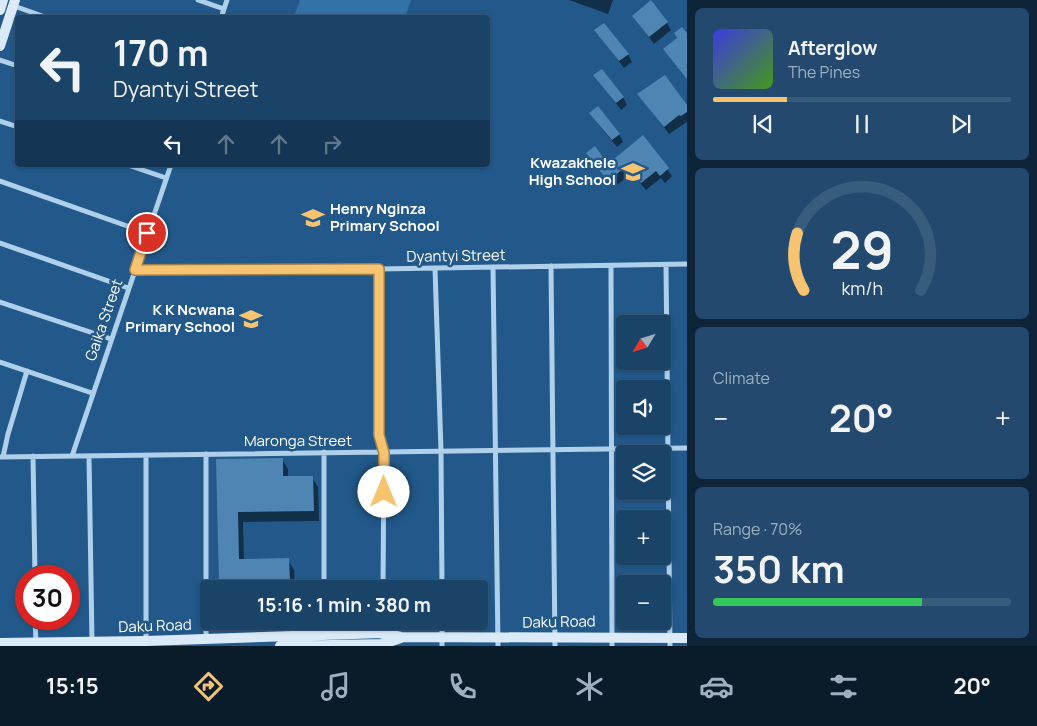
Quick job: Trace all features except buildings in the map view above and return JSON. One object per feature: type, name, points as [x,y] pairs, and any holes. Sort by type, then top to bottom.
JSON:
[{"type":"street","points":[[0,10],[3,0]]},
{"type":"street","points":[[198,0],[224,9]]},
{"type":"street","points":[[222,15],[227,0]]},
{"type":"street","points":[[0,46],[15,3],[41,15]]},
{"type":"street","points":[[0,60],[15,65]]},
{"type":"street","points":[[0,120],[15,126]]},
{"type":"street","points":[[134,167],[166,178]]},
{"type":"street","name":"Gaika Street","points":[[72,456],[170,167]]},
{"type":"street","points":[[0,180],[147,233]]},
{"type":"street","points":[[0,243],[128,288]]},
{"type":"street","name":"Dyantyi Street","points":[[135,270],[493,268],[687,264]]},
{"type":"street","points":[[666,265],[668,445]]},
{"type":"street","points":[[551,266],[555,450],[555,641]]},
{"type":"street","points":[[611,266],[612,641]]},
{"type":"street","points":[[435,268],[441,451],[442,580]]},
{"type":"street","points":[[493,268],[497,451],[498,642]]},
{"type":"street","points":[[379,269],[379,435],[384,453],[383,580]]},
{"type":"street","points":[[0,302],[111,339]]},
{"type":"street","points":[[0,362],[92,393]]},
{"type":"street","points":[[1,457],[27,371]]},
{"type":"street","name":"Maronga Street","points":[[671,448],[687,448]]},
{"type":"street","name":"Maronga Street","points":[[1,457],[616,449]]},
{"type":"street","points":[[324,452],[324,580]]},
{"type":"street","points":[[206,454],[206,639]]},
{"type":"street","points":[[33,456],[35,565]]},
{"type":"street","points":[[89,456],[92,642]]},
{"type":"street","points":[[146,456],[146,641]]},
{"type":"street","points":[[669,500],[670,642]]},
{"type":"street","points":[[35,630],[36,642]]},
{"type":"street","points":[[324,630],[324,635]]},
{"type":"street","name":"Daku Road","points":[[0,643],[146,641],[324,635],[383,641]]},
{"type":"street","name":"Daku Road","points":[[280,646],[383,641],[401,637],[442,642],[670,642],[687,638]]},
{"type":"shaded area","points":[[300,0],[411,0],[406,15],[295,15]]},
{"type":"place","name":"Kwazakhele High School","points":[[633,172]]},
{"type":"place","name":"Henry Nginza Primary School","points":[[313,218]]},
{"type":"place","name":"K K Ncwana Primary School","points":[[251,319]]},
{"type":"route","points":[[147,233],[135,270],[379,269],[379,435],[384,453],[384,492]]}]
